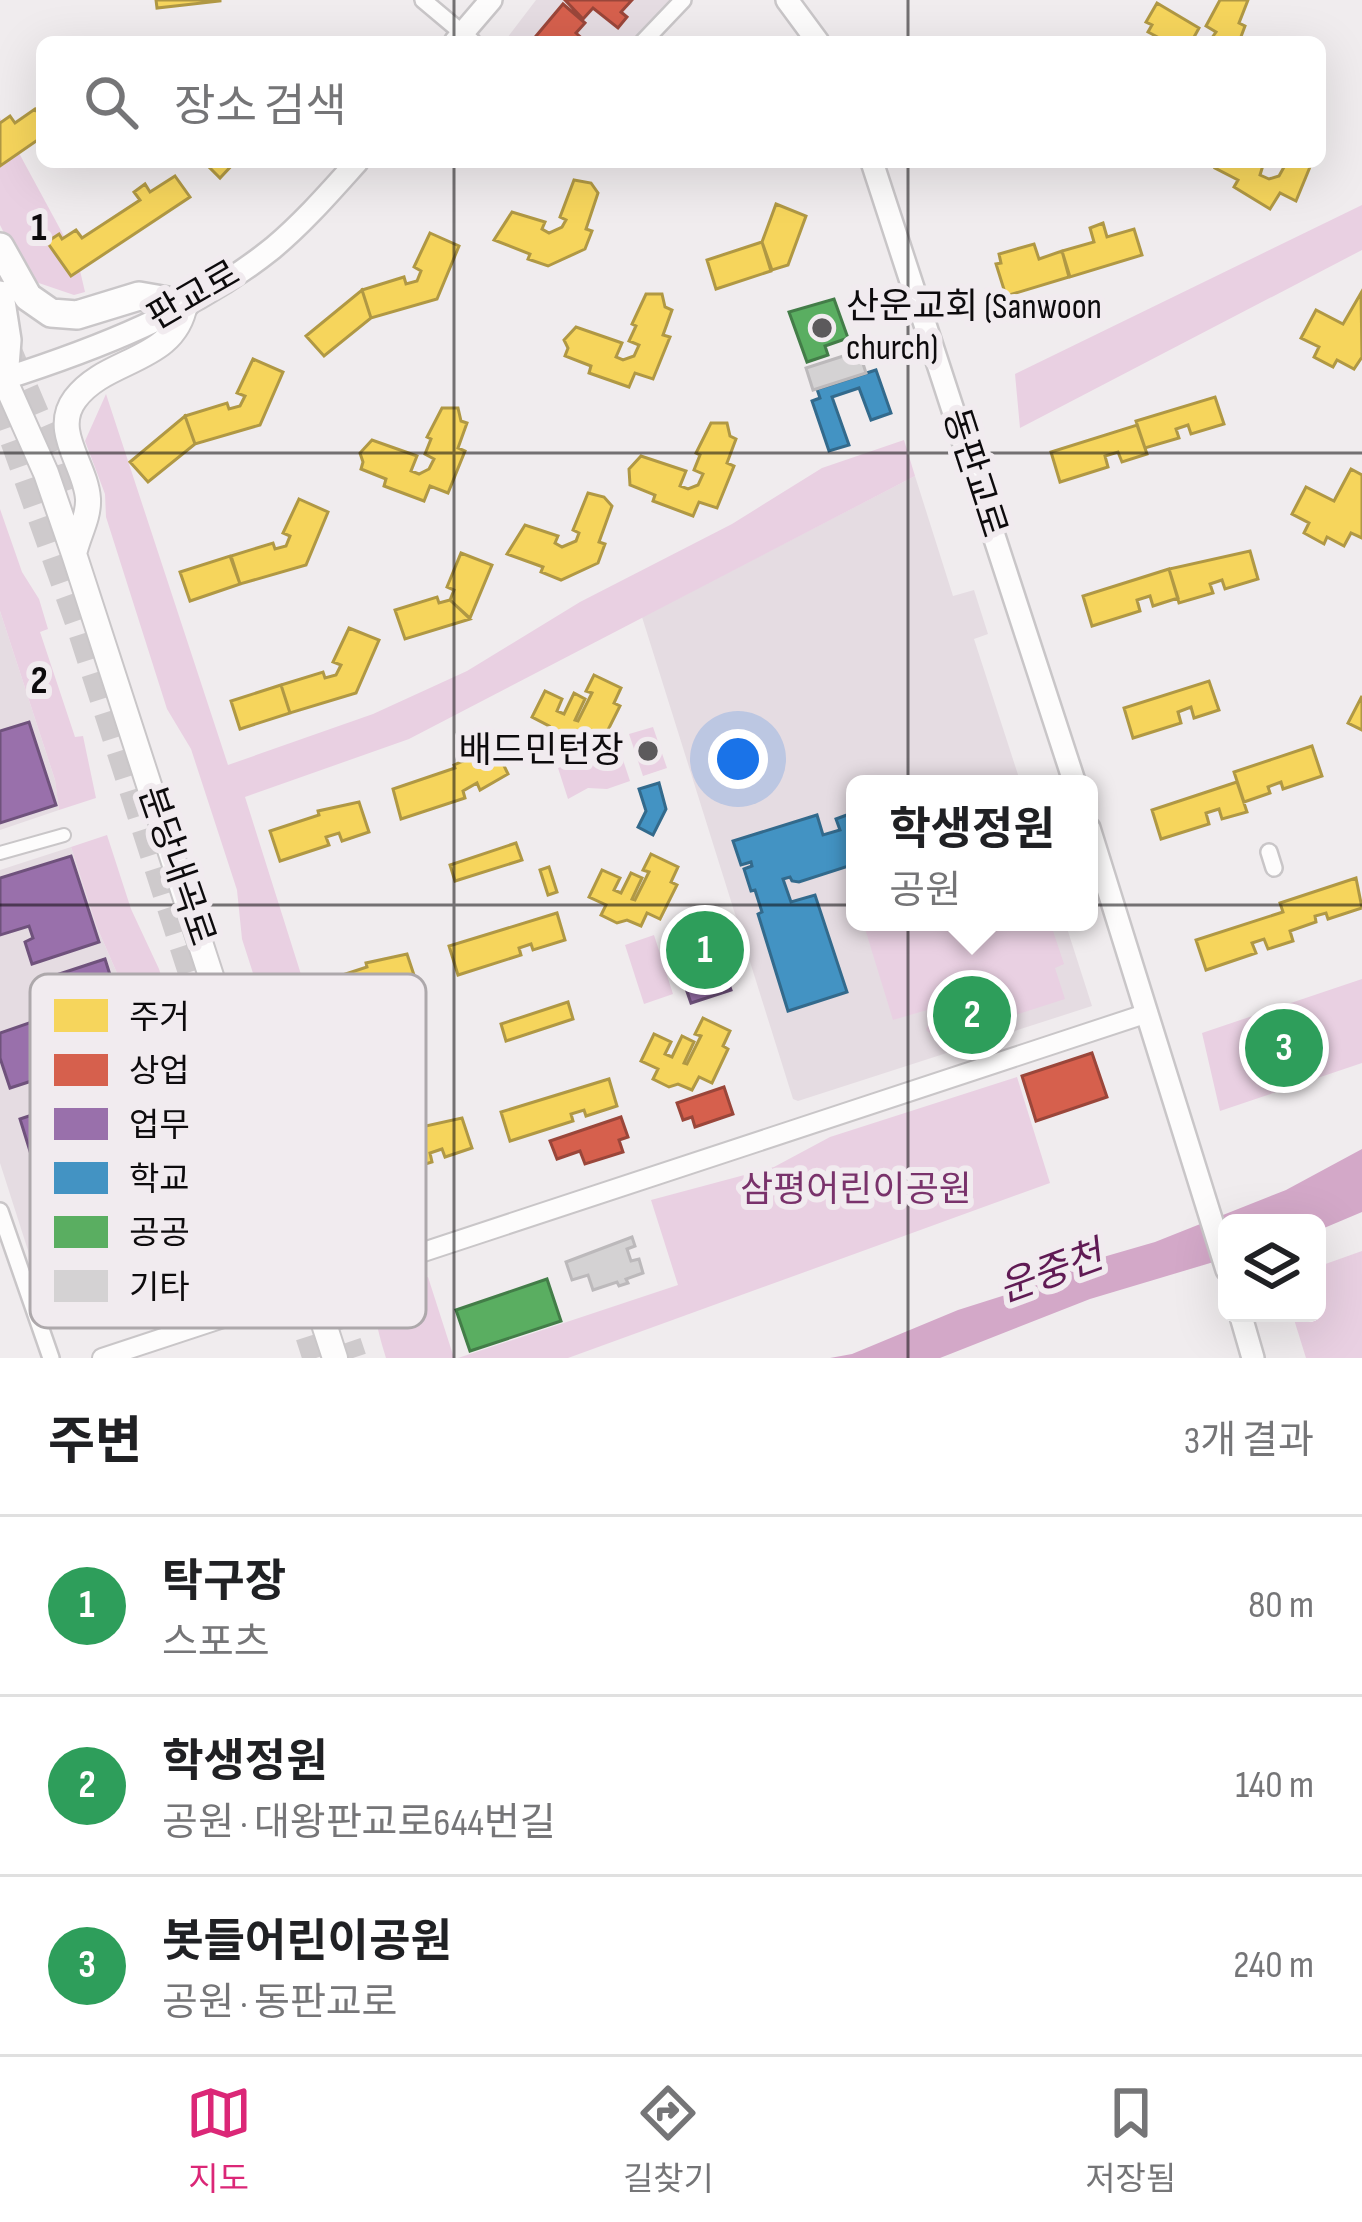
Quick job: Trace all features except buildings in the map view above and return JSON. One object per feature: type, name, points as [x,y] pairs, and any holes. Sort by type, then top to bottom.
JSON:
[{"type":"highway","points":[[0,247],[28,297],[51,313],[77,315],[140,296],[185,304]]},
{"type":"highway","points":[[0,295],[7,340],[1,379]]},
{"type":"main road","points":[[465,36],[491,0]]},
{"type":"main road","points":[[788,0],[814,36]]},
{"type":"main road","name":"판교로","points":[[1,379],[110,343],[185,304],[272,249],[351,168]]},
{"type":"main road","name":"동판교로","points":[[874,168],[1072,775]]},
{"type":"main road","points":[[74,554],[88,504],[66,430],[68,412],[98,377],[168,342],[185,304]]},
{"type":"main road","name":"분당내곡로","points":[[1,379],[46,472],[210,974]]},
{"type":"main road","points":[[1098,856],[1218,1240]]},
{"type":"main road","points":[[1243,1322],[1253,1358]]},
{"type":"main road","name":"분당내곡로","points":[[325,1328],[335,1358]]},
{"type":"street","points":[[423,0],[460,36]]},
{"type":"street","points":[[649,36],[682,0]]},
{"type":"street","points":[[0,854],[64,835]]},
{"type":"street","points":[[426,1250],[1148,1013]]},
{"type":"street","points":[[0,1211],[30,1299]]},
{"type":"street","points":[[40,1328],[50,1358]]},
{"type":"street","points":[[102,1358],[192,1328]]},
{"type":"shaded area","points":[[536,0],[670,0],[637,36],[509,36]]},
{"type":"shaded area","points":[[915,476],[953,596],[974,590],[988,634],[974,639],[1018,775],[846,775],[846,931],[1068,931],[1092,1006],[793,1099],[642,617]]},
{"type":"shaded area","points":[[0,611],[55,780],[59,810],[0,830]]},
{"type":"shaded area","points":[[71,847],[117,974],[30,974],[30,1257],[0,1163],[0,870]]},
{"type":"shaded area","points":[[1362,1149],[1362,1212],[1326,1227],[1326,1214],[1226,1214],[1286,1190]]},
{"type":"shaded area","points":[[1218,1217],[1218,1261],[1090,1299],[940,1358],[830,1358],[1053,1280],[1086,1262]]},
{"type":"green space","points":[[0,118],[78,262],[85,292],[74,295],[27,279],[0,225]]},
{"type":"green space","points":[[1362,205],[1362,250],[1020,428],[1015,374]]},
{"type":"green space","points":[[106,394],[228,765],[373,714],[467,671],[580,602],[732,524],[822,468],[904,440],[915,476],[409,739],[245,797],[301,974],[253,974],[242,939],[237,890],[191,749],[167,709],[106,517],[105,494],[85,441]]},
{"type":"green space","points":[[0,509],[22,572],[39,599],[48,629],[40,632],[75,737],[83,736],[96,798],[59,810],[55,780],[0,611]]},
{"type":"green space","name":"배드민턴장","points":[[653,727],[667,768],[643,776],[629,734]]},
{"type":"green space","points":[[619,748],[630,781],[607,789],[588,788],[568,799],[558,768]]},
{"type":"green space","points":[[107,835],[131,909],[161,974],[117,974],[71,847]]},
{"type":"green space","points":[[866,931],[1053,931],[1064,964],[1055,968],[1065,999],[1000,1020],[996,1030],[940,1048],[926,1030],[927,1010],[893,1020]]},
{"type":"green space","points":[[654,935],[673,994],[644,1004],[625,945]]},
{"type":"green space","points":[[1362,979],[1362,1063],[1220,1111],[1202,1033]]},
{"type":"green space","name":"삼평어린이공원","points":[[1017,1077],[1050,1183],[568,1358],[458,1358],[678,1285],[651,1200],[774,1167],[830,1137]]},
{"type":"green space","points":[[1362,1251],[1362,1358],[1306,1358],[1295,1322],[1326,1322],[1326,1264]]},
{"type":"green space","points":[[426,1278],[454,1358],[386,1358],[378,1328],[426,1328]]},
{"type":"tunnel","points":[[9,352],[64,495]]},
{"type":"tunnel","points":[[0,402],[79,624],[192,974]]},
{"type":"tunnel","points":[[306,1328],[316,1358]]},
{"type":"tunnel","points":[[343,1328],[353,1358]]},
{"type":"place","name":"산운교회 (Sanwoon church)","points":[[822,328]]},
{"type":"place","name":"배드민턴장","points":[[648,751]]},
{"type":"place","name":"탁구장","points":[[705,950]]},
{"type":"place","name":"학생정원","points":[[972,1015]]},
{"type":"place","name":"봇들어린이공원","points":[[1284,1048]]},
{"type":"water label","name":"운중천","points":[[1051,1273]]}]
